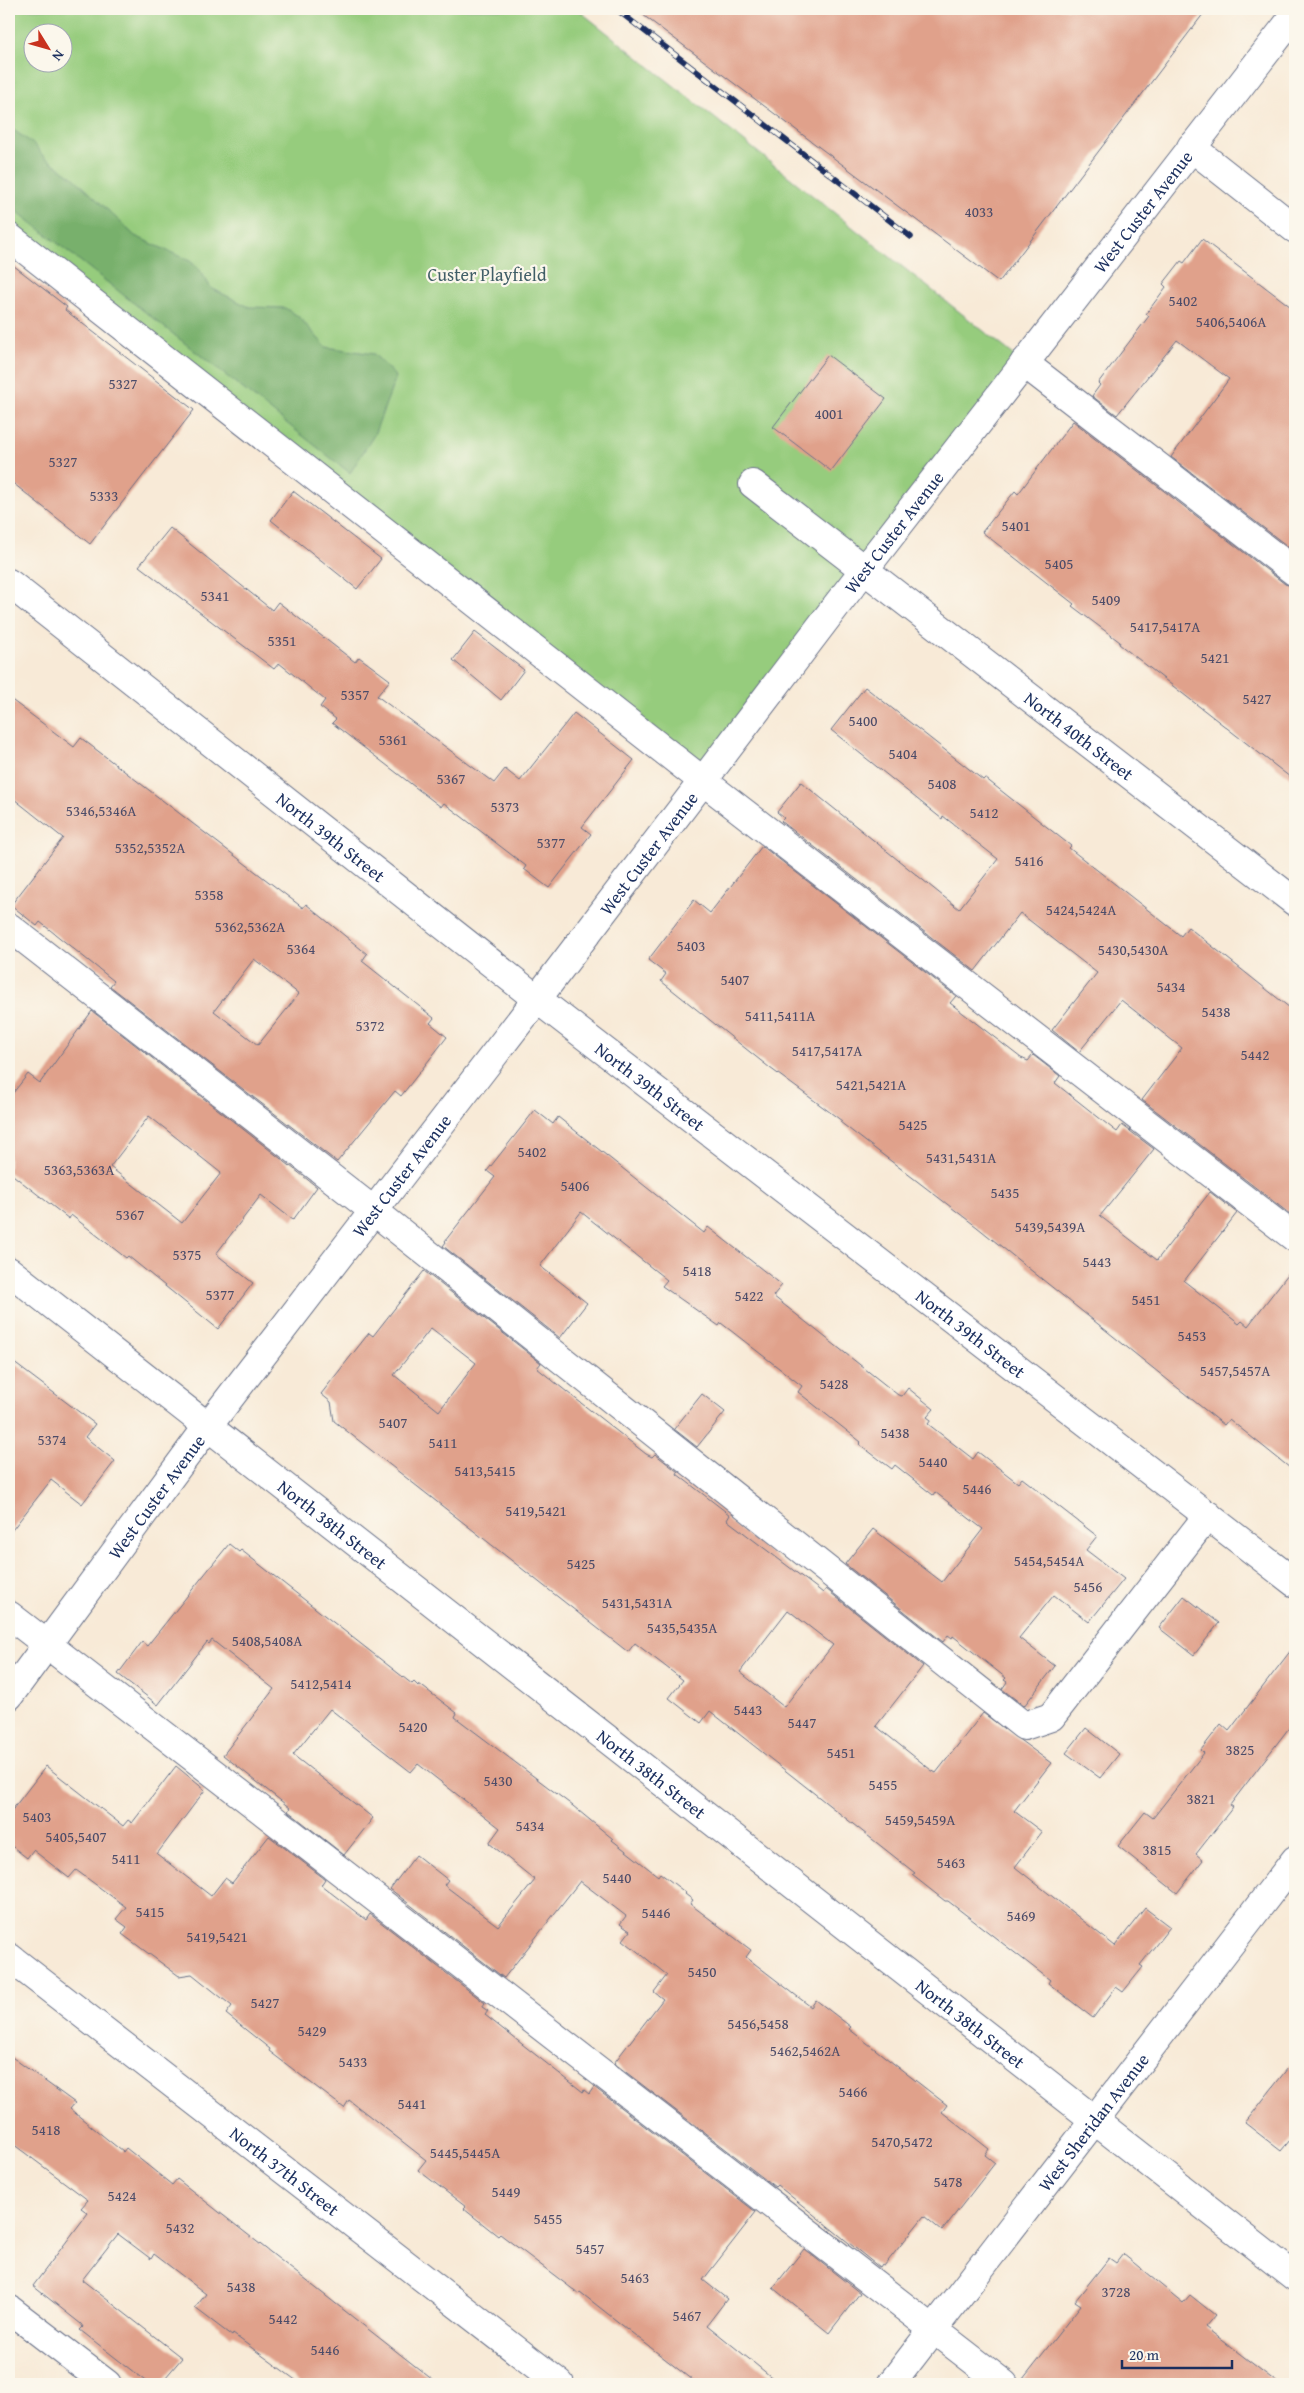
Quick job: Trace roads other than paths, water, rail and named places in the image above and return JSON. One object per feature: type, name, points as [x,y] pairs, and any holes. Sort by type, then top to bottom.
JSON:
[{"type":"street","points":[[1290,9],[1295,14]]},
{"type":"street","name":"West Custer Avenue","points":[[9,1696],[208,1426],[537,999],[865,568],[1295,14]]},
{"type":"street","points":[[1190,147],[1295,229]]},
{"type":"street","points":[[9,237],[703,781],[1295,1238]]},
{"type":"street","points":[[1024,363],[1295,572]]},
{"type":"street","name":"North 40th Street","points":[[753,484],[865,568],[1295,902]]},
{"type":"street","name":"North 39th Street","points":[[9,583],[537,999],[1295,1583]]},
{"type":"street","points":[[9,928],[374,1211],[1024,1726],[1051,1718],[1208,1515]]},
{"type":"street","name":"North 38th Street","points":[[9,1271],[1093,2121],[1295,2277]]},
{"type":"street","points":[[9,1615],[1004,2384]]},
{"type":"street","name":"West Sheridan Avenue","points":[[891,2384],[1295,1860]]},
{"type":"street","name":"North 37th Street","points":[[9,1957],[560,2384]]},
{"type":"street","points":[[9,2309],[107,2384]]},
{"type":"railway","points":[[616,9],[911,237]]},
{"type":"park label","name":"Custer Playfield","points":[[487,274]]}]
